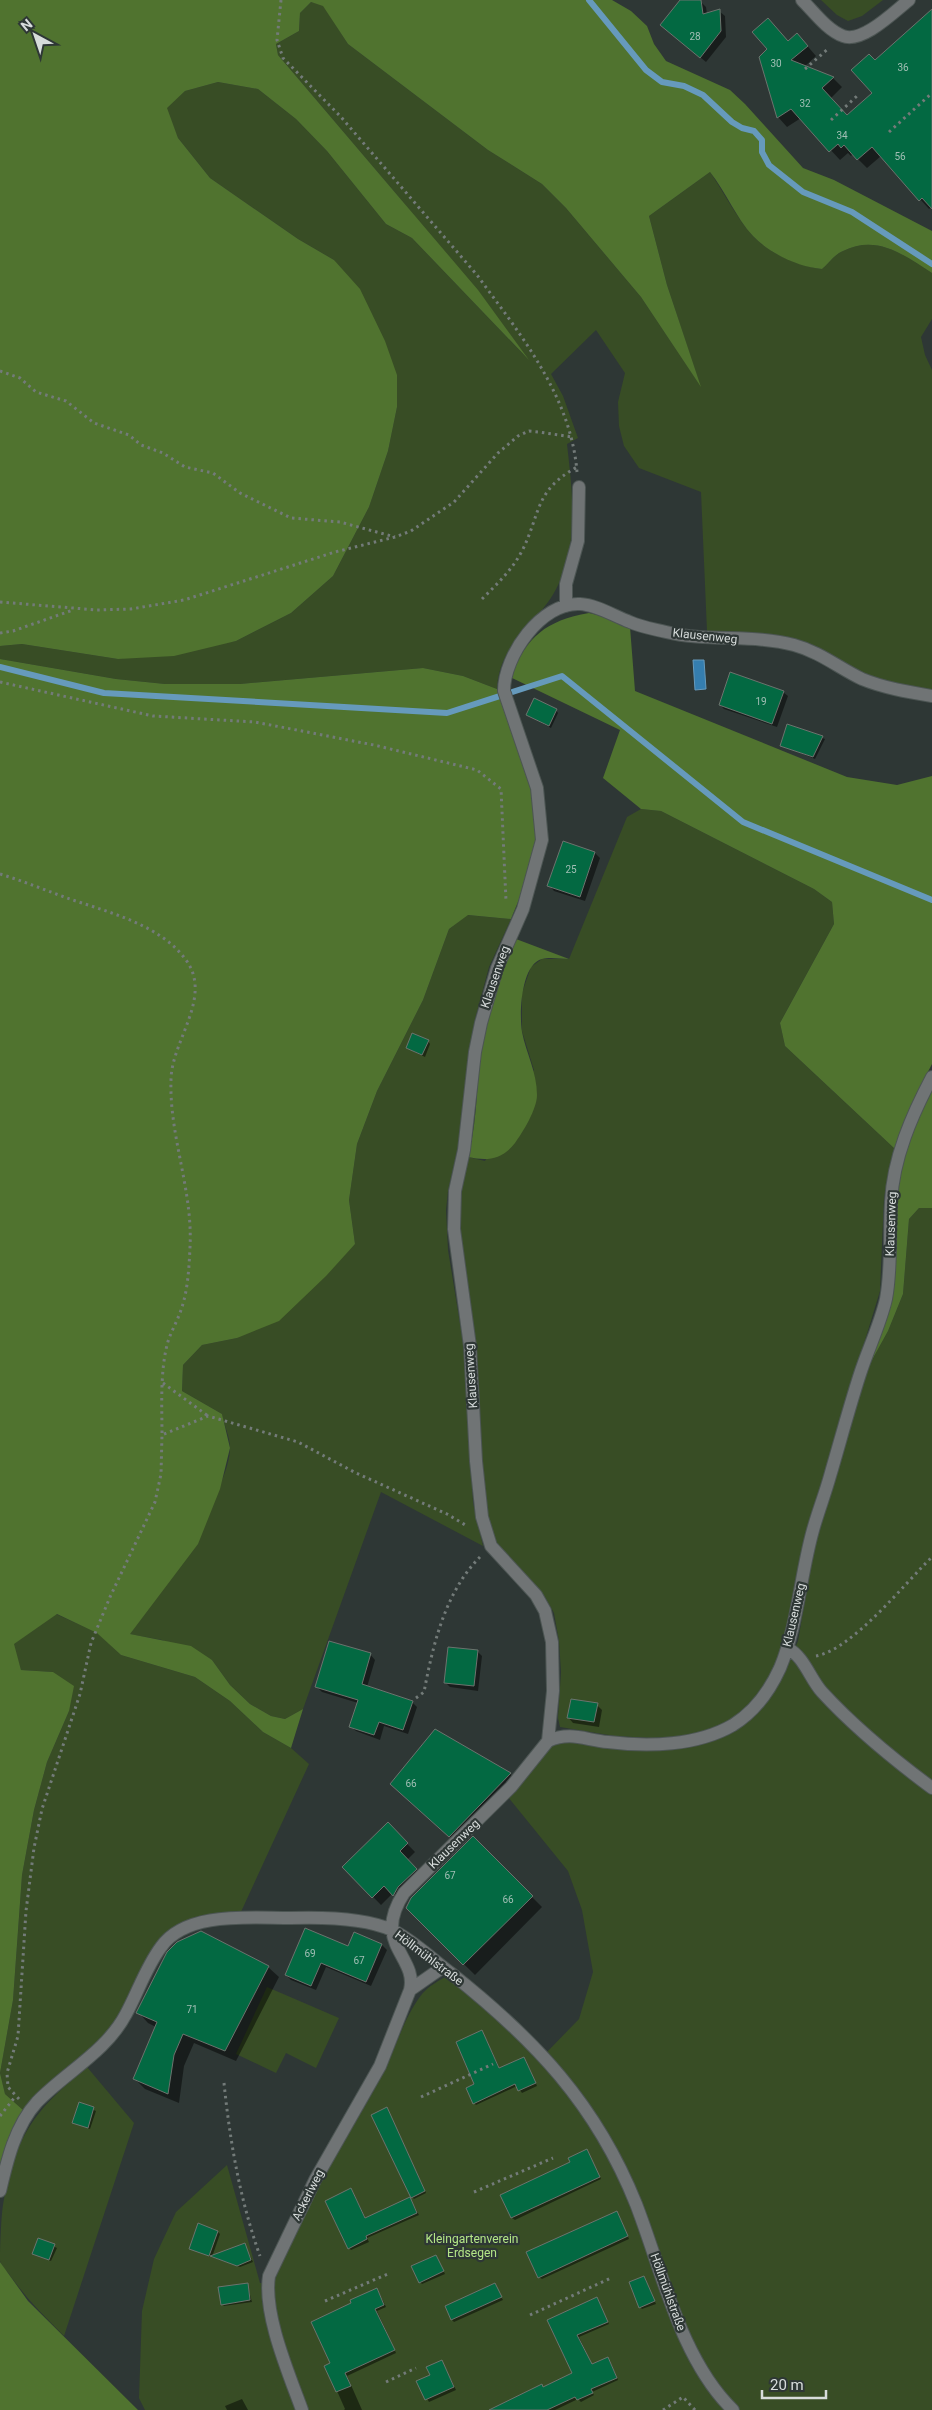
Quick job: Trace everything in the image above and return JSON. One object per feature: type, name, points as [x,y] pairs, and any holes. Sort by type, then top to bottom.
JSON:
[{"type":"street","points":[[802,0],[830,28],[848,38],[860,36],[873,29],[909,0]]},
{"type":"street","points":[[566,606],[566,584],[578,541],[578,487]]},
{"type":"street","name":"Klausenweg","points":[[489,1542],[477,1486],[470,1346],[458,1263],[453,1207],[464,1150],[475,1052],[483,1014],[497,968],[522,909],[542,840],[537,788],[505,695],[504,677],[508,664],[521,642],[538,622],[566,606],[580,604],[631,623],[670,633],[792,645],[822,655],[864,680],[902,691],[932,696]]},
{"type":"street","name":"Klausenweg","points":[[393,1930],[394,1911],[404,1893],[511,1787],[548,1741],[560,1735],[573,1735],[619,1744],[668,1743],[692,1740],[722,1731],[738,1722],[758,1703],[792,1651],[813,1529],[852,1398],[881,1318],[886,1297],[890,1256],[891,1199],[895,1170],[909,1126],[932,1077]]},
{"type":"street","points":[[489,1542],[536,1595],[548,1619],[552,1642],[553,1676],[548,1741]]},
{"type":"street","points":[[792,1651],[815,1684],[832,1702],[874,1742],[932,1788]]},
{"type":"street","name":"Höllmühlstraße","points":[[0,2191],[7,2161],[18,2131],[35,2104],[113,2034],[126,2016],[160,1948],[170,1937],[184,1928],[201,1922],[314,1917],[372,1924],[393,1930],[480,1997],[533,2045],[557,2070],[597,2125],[618,2163],[635,2202],[696,2363],[719,2397],[733,2410]]},
{"type":"street","points":[[393,1930],[394,1941],[411,1977],[410,1990]]},
{"type":"street","points":[[410,1990],[443,1967]]},
{"type":"street","name":"Ackerlweg","points":[[302,2410],[273,2322],[268,2297],[269,2276],[315,2180],[380,2066],[410,1990]]},
{"type":"path","points":[[281,0],[277,40],[283,58],[341,117],[477,275],[534,356],[561,405],[572,437],[578,487]]},
{"type":"path","points":[[805,69],[833,45]]},
{"type":"path","points":[[889,132],[932,93]]},
{"type":"path","points":[[831,120],[857,96]]},
{"type":"path","points":[[0,371],[20,378],[36,392],[66,401],[94,423],[129,435],[141,444],[163,453],[185,467],[213,474],[240,493],[290,518],[340,522],[396,537]]},
{"type":"path","points":[[0,602],[76,609],[131,609],[184,600],[351,547],[396,537],[427,522],[454,502],[498,453],[518,436],[529,431],[572,437]]},
{"type":"path","points":[[482,599],[508,573],[522,551],[541,500],[559,477],[577,467]]},
{"type":"path","points":[[0,633],[13,631],[76,609]]},
{"type":"path","points":[[0,682],[153,716],[255,722],[374,745],[477,770],[501,788],[506,902]]},
{"type":"path","points":[[0,874],[111,913],[147,929],[172,944],[187,961],[195,981],[194,1001],[176,1052],[171,1076],[171,1105],[187,1197],[190,1245],[188,1282],[180,1312],[168,1343],[163,1383],[161,1474],[155,1502],[110,1597],[91,1643],[80,1694],[42,1809],[34,1848],[26,1911],[18,2036],[7,2073],[8,2087],[15,2096],[35,2104]]},
{"type":"path","points":[[163,1383],[208,1416],[298,1442],[356,1473],[447,1514],[489,1542],[456,1588],[440,1627],[424,1692],[416,1698]]},
{"type":"path","points":[[162,1435],[208,1416]]},
{"type":"path","points":[[792,1651],[810,1657],[824,1654],[840,1646],[855,1635],[932,1557]]},
{"type":"path","points":[[421,2097],[493,2064]]},
{"type":"path","points":[[224,2084],[229,2134],[239,2184],[256,2245],[264,2268],[269,2276]]},
{"type":"path","points":[[0,2116],[15,2096]]},
{"type":"path","points":[[474,2192],[553,2158]]},
{"type":"path","points":[[325,2300],[390,2273]]},
{"type":"path","points":[[530,2315],[611,2278]]},
{"type":"path","points":[[386,2382],[416,2368]]},
{"type":"path","points":[[663,2410],[683,2397],[695,2410]]},
{"type":"green space","points":[[0,0],[612,0],[631,11],[647,26],[654,44],[666,61],[730,90],[803,168],[834,180],[932,231],[932,273],[900,254],[879,246],[855,246],[840,252],[822,269],[804,266],[776,254],[760,243],[747,229],[710,172],[649,216],[667,285],[701,387],[641,297],[566,208],[542,184],[488,150],[348,44],[323,6],[311,2],[300,13],[299,31],[276,44],[278,55],[478,290],[529,360],[412,238],[386,224],[327,151],[296,119],[258,89],[218,82],[185,91],[167,108],[178,138],[210,178],[298,239],[334,260],[360,289],[385,341],[397,375],[397,407],[388,451],[369,507],[333,576],[291,613],[236,641],[174,656],[118,659],[22,644],[0,646]]},
{"type":"green space","points":[[821,0],[883,0],[862,16],[848,21],[837,15]]},
{"type":"green space","points":[[311,2],[323,5],[348,44],[488,150],[542,184],[566,208],[641,297],[700,385],[667,285],[649,216],[710,172],[747,229],[776,254],[804,265],[822,269],[840,252],[855,246],[879,246],[900,254],[932,273],[932,319],[921,337],[925,355],[932,370],[932,691],[882,680],[762,636],[707,631],[701,492],[639,468],[624,446],[619,426],[618,402],[625,373],[596,330],[551,374],[563,396],[578,438],[567,444],[571,479],[572,532],[565,567],[551,597],[505,658],[497,689],[463,676],[423,668],[240,684],[165,684],[116,679],[0,659],[0,646],[22,644],[118,659],[236,641],[291,613],[333,576],[369,507],[388,451],[397,407],[334,260],[298,239],[210,178],[178,138],[166,108],[185,91],[218,82],[258,89],[296,119],[327,151],[386,224],[412,238],[525,356],[403,202],[278,55],[276,44],[299,31],[300,13]]},
{"type":"green space","points":[[589,613],[606,617],[630,627],[635,691],[847,777],[897,785],[932,776],[932,1064],[919,1089],[895,1149],[785,1046],[780,1023],[834,924],[832,902],[814,889],[661,811],[641,809],[603,778],[620,730],[510,677],[524,651],[540,633],[549,626],[561,621]]},
{"type":"green space","points":[[0,659],[116,679],[165,684],[240,684],[423,668],[463,676],[497,689],[529,775],[536,810],[537,828],[532,863],[511,919],[468,915],[449,929],[423,1000],[377,1091],[357,1144],[349,1200],[355,1244],[326,1276],[279,1321],[237,1338],[202,1345],[183,1365],[182,1391],[222,1414],[230,1448],[220,1489],[198,1544],[130,1634],[191,1646],[212,1660],[230,1685],[250,1704],[271,1716],[285,1719],[303,1709],[291,1748],[263,1732],[230,1701],[195,1677],[121,1655],[97,1633],[57,1614],[14,1644],[21,1670],[53,1672],[74,1686],[69,1711],[47,1762],[34,1810],[22,1875],[13,2000],[0,2073]]},
{"type":"green space","points":[[641,809],[661,811],[814,889],[832,902],[834,924],[780,1023],[785,1046],[895,1149],[884,1197],[880,1291],[805,1537],[783,1648],[774,1671],[761,1692],[744,1710],[729,1721],[707,1731],[681,1737],[651,1738],[615,1736],[560,1727],[558,1718],[561,1672],[559,1641],[554,1613],[545,1597],[493,1540],[487,1516],[458,1224],[460,1192],[468,1157],[485,1161],[534,1070],[522,1031],[522,993],[531,967],[542,959],[569,959],[627,817]]},
{"type":"green space","points":[[467,915],[511,919],[489,967],[475,1019],[468,1058],[461,1133],[448,1191],[446,1210],[448,1250],[463,1342],[473,1503],[483,1546],[381,1492],[303,1709],[285,1719],[271,1716],[250,1704],[230,1685],[212,1660],[162,1640],[129,1634],[157,1596],[190,1544],[218,1490],[227,1467],[230,1444],[222,1414],[182,1391],[183,1365],[202,1345],[237,1338],[355,1244],[349,1200],[357,1144],[377,1091],[423,1000],[449,929]]},
{"type":"green space","points":[[516,939],[569,959],[542,959],[535,963],[530,970],[523,991],[521,1002],[522,1032],[537,1087],[535,1107],[529,1120],[515,1143],[505,1153],[488,1159],[468,1157],[476,1109],[483,1030],[493,995]]},
{"type":"green space","points":[[932,1088],[932,1208],[919,1208],[909,1219],[903,1294],[888,1331],[867,1369],[886,1315],[894,1214],[909,1138]]},
{"type":"green space","points":[[919,1208],[932,1208],[932,2410],[739,2410],[700,2361],[621,2161],[601,2122],[581,2092],[547,2052],[579,2019],[593,1972],[582,1910],[568,1871],[508,1797],[548,1747],[560,1741],[697,1744],[770,1697],[785,1673],[798,1641],[816,1537],[867,1369],[888,1331],[903,1294],[909,1219]]},
{"type":"green space","points":[[56,1614],[98,1633],[121,1655],[195,1677],[230,1701],[263,1732],[291,1748],[309,1764],[240,1914],[206,1916],[187,1921],[168,1931],[121,2015],[99,2043],[46,2085],[23,2110],[5,2094],[0,2073],[13,2000],[22,1875],[34,1810],[47,1762],[69,1711],[53,1672],[21,1670],[13,1644]]},
{"type":"green space","name":"Kleingartenverein Erdsegen","points":[[447,1976],[524,2043],[573,2098],[612,2165],[630,2204],[691,2365],[703,2384],[726,2410],[145,2410],[139,2398],[142,2311],[154,2259],[176,2212],[227,2165],[260,2283],[274,2283],[295,2231],[308,2205],[380,2079],[415,2003],[425,1991]]},
{"type":"green space","points":[[267,1987],[339,2018],[316,2068],[286,2053],[276,2073],[236,2054]]},
{"type":"green space","points":[[87,2067],[134,2123],[64,2336],[17,2285],[0,2261],[3,2205],[14,2160],[21,2142],[30,2127],[53,2098]]},
{"type":"green space","points":[[0,2073],[5,2094],[23,2110],[0,2169]]},
{"type":"green space","points":[[0,2262],[28,2301],[138,2410],[0,2410]]},
{"type":"water","points":[[693,660],[704,660],[706,689],[695,690]]},
{"type":"building","points":[[680,0],[701,0],[703,14],[720,9],[721,31],[700,58],[660,25]]},
{"type":"building","points":[[932,9],[932,209],[922,198],[919,201],[872,147],[857,160],[844,145],[841,148],[838,144],[829,152],[791,109],[777,118],[759,57],[767,49],[752,32],[768,18],[788,41],[797,33],[808,46],[791,60],[834,77],[822,88],[847,115],[872,93],[851,70],[869,54],[875,60]]},
{"type":"building","points":[[730,672],[784,691],[772,724],[719,705]]},
{"type":"building","points":[[534,698],[557,709],[549,726],[526,715]]},
{"type":"building","points":[[787,724],[823,736],[813,757],[780,746]]},
{"type":"building","points":[[563,841],[595,852],[580,897],[547,886]]},
{"type":"building","points":[[412,1033],[429,1040],[422,1055],[406,1048]]},
{"type":"building","points":[[329,1641],[371,1653],[362,1684],[413,1701],[403,1730],[379,1722],[374,1735],[349,1727],[358,1700],[315,1687]]},
{"type":"building","points":[[448,1647],[478,1650],[474,1686],[444,1683]]},
{"type":"building","points":[[571,1699],[598,1703],[594,1722],[567,1718]]},
{"type":"building","points":[[435,1729],[511,1773],[449,1837],[390,1784]]},
{"type":"building","points":[[388,1822],[408,1843],[400,1851],[417,1869],[398,1887],[393,1896],[384,1886],[372,1898],[342,1867]]},
{"type":"building","points":[[473,1836],[533,1896],[463,1965],[406,1908],[411,1898]]},
{"type":"building","points":[[305,1928],[348,1946],[354,1932],[382,1944],[366,1982],[321,1963],[311,1986],[285,1975]]},
{"type":"building","points":[[201,1931],[269,1966],[225,2051],[183,2034],[174,2055],[168,2094],[133,2079],[157,2022],[136,2013],[167,1952],[177,1942]]},
{"type":"building","points":[[482,2030],[499,2068],[524,2057],[536,2083],[518,2091],[515,2084],[473,2104],[466,2088],[474,2084],[456,2042]]},
{"type":"building","points":[[79,2102],[94,2107],[88,2128],[72,2123]]},
{"type":"building","points":[[387,2107],[425,2191],[411,2198],[371,2115]]},
{"type":"building","points":[[587,2149],[600,2177],[511,2218],[500,2195],[570,2162],[568,2158]]},
{"type":"building","points":[[351,2188],[365,2218],[410,2197],[417,2213],[366,2236],[367,2239],[348,2249],[325,2201]]},
{"type":"building","points":[[617,2211],[628,2236],[538,2278],[526,2252]]},
{"type":"building","points":[[198,2223],[218,2231],[209,2256],[189,2249]]},
{"type":"building","points":[[38,2238],[55,2244],[49,2260],[32,2254]]},
{"type":"building","points":[[245,2243],[251,2260],[237,2266],[210,2256]]},
{"type":"building","points":[[436,2255],[444,2271],[419,2283],[411,2266]]},
{"type":"building","points":[[644,2276],[655,2301],[639,2308],[629,2282]]},
{"type":"building","points":[[248,2283],[250,2300],[221,2305],[218,2287]]},
{"type":"building","points":[[495,2283],[502,2297],[451,2320],[445,2306]]},
{"type":"building","points":[[377,2288],[384,2305],[375,2309],[395,2350],[345,2373],[351,2386],[336,2392],[324,2366],[330,2363],[311,2322],[351,2303],[350,2300]]},
{"type":"building","points":[[597,2297],[608,2322],[577,2335],[592,2364],[608,2357],[617,2378],[591,2389],[593,2393],[577,2400],[575,2397],[547,2410],[489,2410],[542,2384],[543,2387],[572,2373],[547,2320]]},
{"type":"building","points":[[442,2360],[454,2387],[425,2400],[416,2381],[430,2375],[426,2367]]},
{"type":"waterway","points":[[589,0],[646,70],[662,82],[684,86],[703,95],[732,122],[742,128],[754,131],[762,140],[762,152],[769,165],[803,192],[852,212],[932,264]]},
{"type":"waterway","points":[[0,667],[104,693],[447,713],[562,676],[743,822],[932,900]]}]
